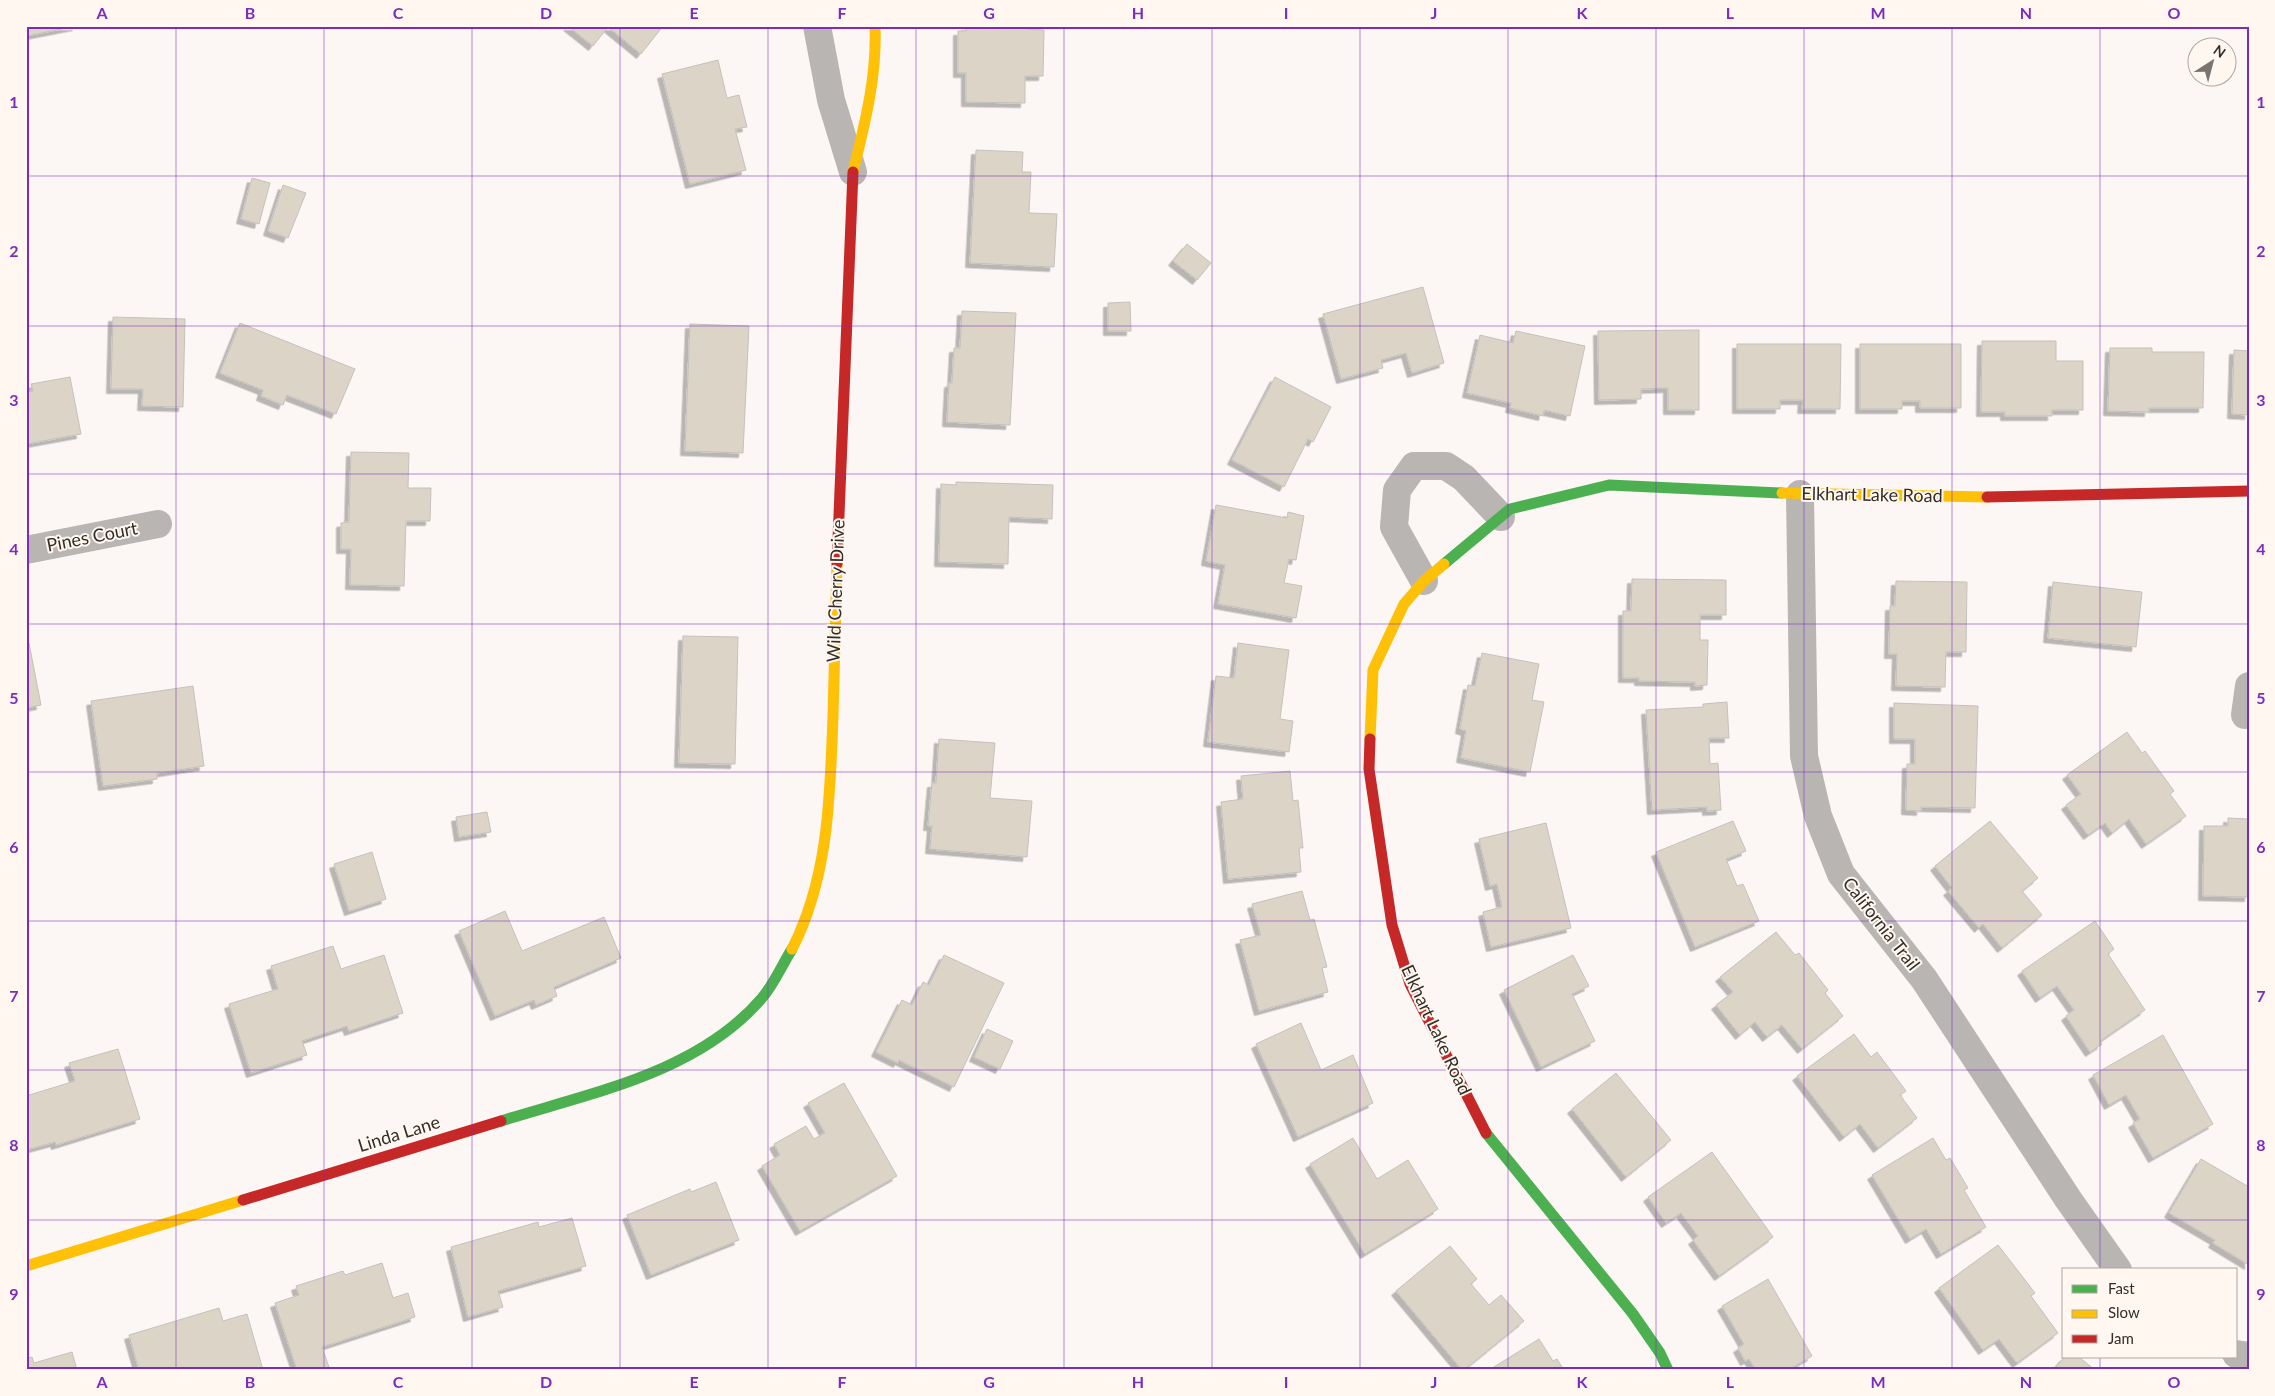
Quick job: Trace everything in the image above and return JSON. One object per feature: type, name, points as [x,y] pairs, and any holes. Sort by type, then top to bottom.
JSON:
[{"type":"street","name":"Wild Cherry Drive","points":[[817,26],[831,100],[853,172]]},
{"type":"street","name":"Wild Cherry Drive","points":[[763,996],[793,947],[819,880],[826,828],[831,768],[853,172],[870,106],[876,54],[875,26]]},
{"type":"street","points":[[1424,581],[1394,527],[1396,490],[1414,466],[1446,466],[1464,478],[1501,517]]},
{"type":"street","name":"Elkhart Lake Road","points":[[1668,1370],[1660,1353],[1633,1314],[1490,1140],[1410,984],[1392,925],[1369,769],[1373,670],[1404,604],[1424,581],[1510,509],[1609,485],[1800,494],[1975,497],[2249,491]]},
{"type":"street","name":"California Trail","points":[[1800,494],[1804,756],[1818,816],[1841,874],[1924,979],[2068,1199],[2117,1268]]},
{"type":"street","name":"Pines Court","points":[[26,550],[158,524]]},
{"type":"street","points":[[2246,715],[2249,686]]},
{"type":"street","name":"Linda Lane","points":[[26,1266],[640,1078],[685,1057],[733,1027],[763,996]]},
{"type":"building","points":[[26,26],[77,26],[26,36]]},
{"type":"building","points":[[568,26],[663,26],[641,54],[608,27],[593,46]]},
{"type":"building","points":[[966,26],[1027,26],[1027,29],[1044,30],[1043,76],[1025,76],[1025,103],[966,102],[966,73],[958,73],[958,31],[966,31]]},
{"type":"building","points":[[718,60],[727,98],[739,95],[747,127],[735,129],[746,170],[690,184],[662,74]]},
{"type":"building","points":[[976,150],[1023,152],[1022,172],[1031,172],[1029,213],[1057,214],[1054,267],[970,263]]},
{"type":"building","points":[[252,178],[270,183],[259,224],[241,219]]},
{"type":"building","points":[[283,185],[306,193],[288,238],[268,231]]},
{"type":"building","points":[[1187,244],[1211,263],[1197,280],[1173,261]]},
{"type":"building","points":[[1423,287],[1444,363],[1412,373],[1406,353],[1381,360],[1383,368],[1341,379],[1323,314]]},
{"type":"building","points":[[1130,302],[1131,331],[1108,331],[1108,303]]},
{"type":"building","points":[[962,311],[1016,313],[1010,425],[947,422],[949,383],[952,383],[954,348],[960,348]]},
{"type":"building","points":[[113,317],[185,319],[183,407],[142,406],[143,389],[111,389]]},
{"type":"building","points":[[240,323],[355,369],[336,414],[287,395],[283,405],[261,396],[263,390],[220,373]]},
{"type":"building","points":[[690,324],[749,326],[743,453],[685,451]]},
{"type":"building","points":[[1699,330],[1699,410],[1668,410],[1668,388],[1641,389],[1641,399],[1599,400],[1598,331]]},
{"type":"building","points":[[1516,331],[1585,346],[1570,416],[1544,410],[1543,416],[1510,408],[1511,403],[1467,393],[1480,335],[1513,343]]},
{"type":"building","points":[[1982,341],[2056,341],[2056,361],[2083,361],[2083,410],[2052,410],[2052,416],[2005,416],[2005,412],[1981,412]]},
{"type":"building","points":[[1737,344],[1841,344],[1840,409],[1802,409],[1803,400],[1780,400],[1780,409],[1737,409]]},
{"type":"building","points":[[1860,344],[1961,344],[1961,408],[1920,408],[1920,401],[1902,401],[1902,409],[1860,409]]},
{"type":"building","points":[[2110,348],[2152,348],[2152,352],[2204,352],[2203,408],[2149,408],[2149,412],[2108,411]]},
{"type":"building","points":[[2234,350],[2249,351],[2249,415],[2232,414]]},
{"type":"building","points":[[70,377],[81,434],[26,444],[26,392],[33,391],[31,384]]},
{"type":"building","points":[[1275,377],[1331,407],[1313,442],[1308,439],[1284,487],[1232,460]]},
{"type":"building","points":[[351,452],[409,453],[408,488],[431,488],[430,521],[406,521],[404,586],[350,585],[351,549],[341,549],[341,523],[349,522]]},
{"type":"building","points":[[956,482],[1053,485],[1052,519],[1009,517],[1008,564],[939,562],[941,484],[956,485]]},
{"type":"building","points":[[1216,505],[1287,518],[1288,512],[1304,516],[1296,560],[1289,559],[1284,583],[1302,586],[1296,618],[1218,604],[1225,565],[1206,561]]},
{"type":"building","points":[[1632,579],[1726,580],[1726,615],[1700,615],[1700,640],[1708,640],[1707,685],[1695,686],[1695,682],[1639,681],[1639,678],[1623,678],[1623,611],[1631,611]]},
{"type":"building","points":[[1896,581],[1967,582],[1966,652],[1946,652],[1945,687],[1896,686],[1897,654],[1889,654],[1890,606],[1895,606]]},
{"type":"building","points":[[2053,582],[2142,592],[2136,647],[2048,638]]},
{"type":"building","points":[[683,636],[738,637],[735,764],[679,763]]},
{"type":"building","points":[[29,643],[41,705],[26,708],[26,644]]},
{"type":"building","points":[[1238,643],[1289,650],[1280,719],[1293,721],[1289,752],[1208,742],[1216,676],[1234,678]]},
{"type":"building","points":[[1482,653],[1539,664],[1532,700],[1544,702],[1530,772],[1461,758],[1466,731],[1460,729],[1468,685],[1475,686]]},
{"type":"building","points":[[193,686],[204,766],[157,773],[157,779],[103,786],[91,701]]},
{"type":"building","points":[[1727,702],[1729,738],[1709,738],[1710,764],[1718,763],[1721,810],[1707,811],[1707,807],[1652,810],[1646,710],[1703,707],[1703,704]]},
{"type":"building","points":[[1894,703],[1978,706],[1975,808],[1921,807],[1921,811],[1906,810],[1907,764],[1915,764],[1915,739],[1894,739]]},
{"type":"building","points":[[2127,732],[2142,753],[2145,751],[2174,791],[2170,794],[2186,816],[2146,844],[2129,819],[2112,833],[2105,823],[2088,835],[2066,805],[2081,794],[2067,775]]},
{"type":"building","points":[[939,739],[995,743],[990,798],[1032,801],[1027,857],[930,849],[932,826],[928,826],[932,783],[936,783]]},
{"type":"building","points":[[1290,771],[1293,801],[1298,800],[1303,848],[1299,848],[1301,872],[1228,879],[1221,802],[1243,799],[1241,776]]},
{"type":"building","points":[[487,812],[491,832],[459,837],[456,817]]},
{"type":"building","points":[[2228,818],[2249,819],[2249,897],[2203,896],[2204,826],[2228,826]]},
{"type":"building","points":[[1733,821],[1746,851],[1726,859],[1737,886],[1743,884],[1759,921],[1695,947],[1656,852]]},
{"type":"building","points":[[1990,821],[2038,878],[2022,891],[2042,915],[2002,948],[1983,924],[1979,928],[1948,891],[1952,888],[1935,866]]},
{"type":"building","points":[[1546,823],[1571,928],[1491,947],[1483,912],[1502,907],[1497,884],[1490,886],[1479,839]]},
{"type":"building","points":[[372,852],[386,899],[349,911],[334,864]]},
{"type":"building","points":[[1302,891],[1310,920],[1314,919],[1327,967],[1322,968],[1328,992],[1259,1011],[1240,940],[1261,935],[1252,904]]},
{"type":"building","points":[[505,911],[522,951],[604,917],[621,958],[554,987],[557,996],[536,1005],[534,1000],[495,1016],[459,931]]},
{"type":"building","points":[[2095,921],[2114,949],[2108,954],[2145,1010],[2100,1041],[2102,1044],[2090,1052],[2066,1016],[2074,1010],[2057,986],[2040,998],[2022,971]]},
{"type":"building","points":[[1776,932],[1795,955],[1799,953],[1828,990],[1825,993],[1843,1016],[1802,1049],[1782,1025],[1767,1037],[1755,1022],[1740,1035],[1716,1005],[1733,992],[1720,977]]},
{"type":"building","points":[[333,946],[341,969],[384,955],[403,1013],[349,1031],[347,1026],[302,1041],[307,1055],[251,1073],[229,1004],[278,989],[271,966]]},
{"type":"building","points":[[944,955],[1004,983],[954,1087],[899,1060],[898,1063],[876,1052],[902,1000],[912,1005],[923,982],[929,985]]},
{"type":"building","points":[[1573,955],[1589,986],[1572,994],[1595,1041],[1541,1067],[1504,990]]},
{"type":"building","points":[[1301,1023],[1321,1070],[1353,1055],[1373,1103],[1298,1137],[1256,1044]]},
{"type":"building","points":[[987,1029],[1013,1041],[1000,1069],[974,1057]]},
{"type":"building","points":[[1854,1034],[1871,1057],[1877,1052],[1906,1091],[1900,1095],[1917,1118],[1878,1148],[1860,1124],[1844,1137],[1797,1076]]},
{"type":"building","points":[[2163,1035],[2213,1124],[2153,1158],[2133,1123],[2140,1119],[2126,1095],[2109,1105],[2093,1075]]},
{"type":"building","points":[[118,1049],[140,1119],[56,1145],[55,1142],[26,1150],[26,1096],[75,1081],[69,1063]]},
{"type":"building","points":[[1616,1073],[1671,1140],[1626,1177],[1572,1109]]},
{"type":"building","points":[[844,1083],[897,1176],[800,1231],[762,1166],[780,1155],[774,1144],[806,1126],[814,1139],[825,1133],[808,1103]]},
{"type":"building","points":[[1353,1138],[1377,1179],[1408,1160],[1438,1209],[1365,1254],[1310,1164]]},
{"type":"building","points":[[1933,1138],[1946,1160],[1950,1158],[1968,1188],[1964,1190],[1986,1227],[1941,1254],[1926,1229],[1910,1239],[1872,1175]]},
{"type":"building","points":[[1712,1152],[1773,1237],[1719,1276],[1693,1240],[1698,1236],[1681,1213],[1666,1223],[1648,1197]]},
{"type":"building","points":[[2201,1159],[2249,1187],[2249,1265],[2213,1243],[2215,1240],[2169,1213]]},
{"type":"building","points":[[716,1182],[739,1240],[651,1275],[627,1215],[690,1189],[691,1192]]},
{"type":"building","points":[[572,1218],[586,1266],[498,1291],[503,1307],[468,1317],[451,1247],[538,1222],[539,1227]]},
{"type":"building","points":[[1998,1245],[2035,1293],[2031,1296],[2058,1333],[2017,1363],[1999,1339],[1983,1350],[1939,1288]]},
{"type":"building","points":[[1450,1246],[1477,1279],[1471,1284],[1489,1305],[1501,1295],[1524,1321],[1464,1370],[1462,1370],[1396,1291]]},
{"type":"building","points":[[382,1263],[393,1298],[408,1293],[415,1317],[322,1347],[330,1370],[297,1370],[275,1303],[299,1295],[296,1286],[343,1271],[345,1275]]},
{"type":"building","points":[[1768,1279],[1812,1356],[1788,1370],[1756,1370],[1749,1359],[1745,1361],[1738,1348],[1744,1344],[1722,1306]]},
{"type":"building","points":[[219,1308],[223,1321],[247,1314],[263,1370],[139,1370],[129,1335]]},
{"type":"building","points":[[1539,1339],[1553,1361],[1557,1359],[1564,1370],[1489,1370]]},
{"type":"building","points":[[72,1352],[77,1370],[26,1370],[26,1358],[32,1357],[34,1363]]},
{"type":"building","points":[[2063,1358],[2080,1358],[2095,1370],[2054,1370]]},
{"type":"traffic: fast","points":[[1444,564],[1510,509],[1609,485],[1782,493]]},
{"type":"traffic: fast","points":[[501,1121],[606,1090],[675,1062],[707,1045],[736,1024],[762,998],[792,949]]},
{"type":"traffic: fast","points":[[1486,1133],[1633,1314],[1660,1353],[1668,1370]]},
{"type":"traffic: slow","points":[[853,172],[866,118],[872,82],[875,26]]},
{"type":"traffic: slow","points":[[1782,493],[1987,497]]},
{"type":"traffic: slow","points":[[792,949],[814,893],[825,835],[832,746],[837,564]]},
{"type":"traffic: slow","points":[[1370,739],[1373,670],[1404,604],[1424,581],[1444,564]]},
{"type":"traffic: slow","points":[[26,1266],[243,1200]]},
{"type":"traffic: jam","points":[[837,564],[853,172]]},
{"type":"traffic: jam","points":[[1987,497],[2249,491]]},
{"type":"traffic: jam","points":[[1370,739],[1369,769],[1392,925],[1410,984],[1486,1133]]},
{"type":"traffic: jam","points":[[243,1200],[501,1121]]}]
